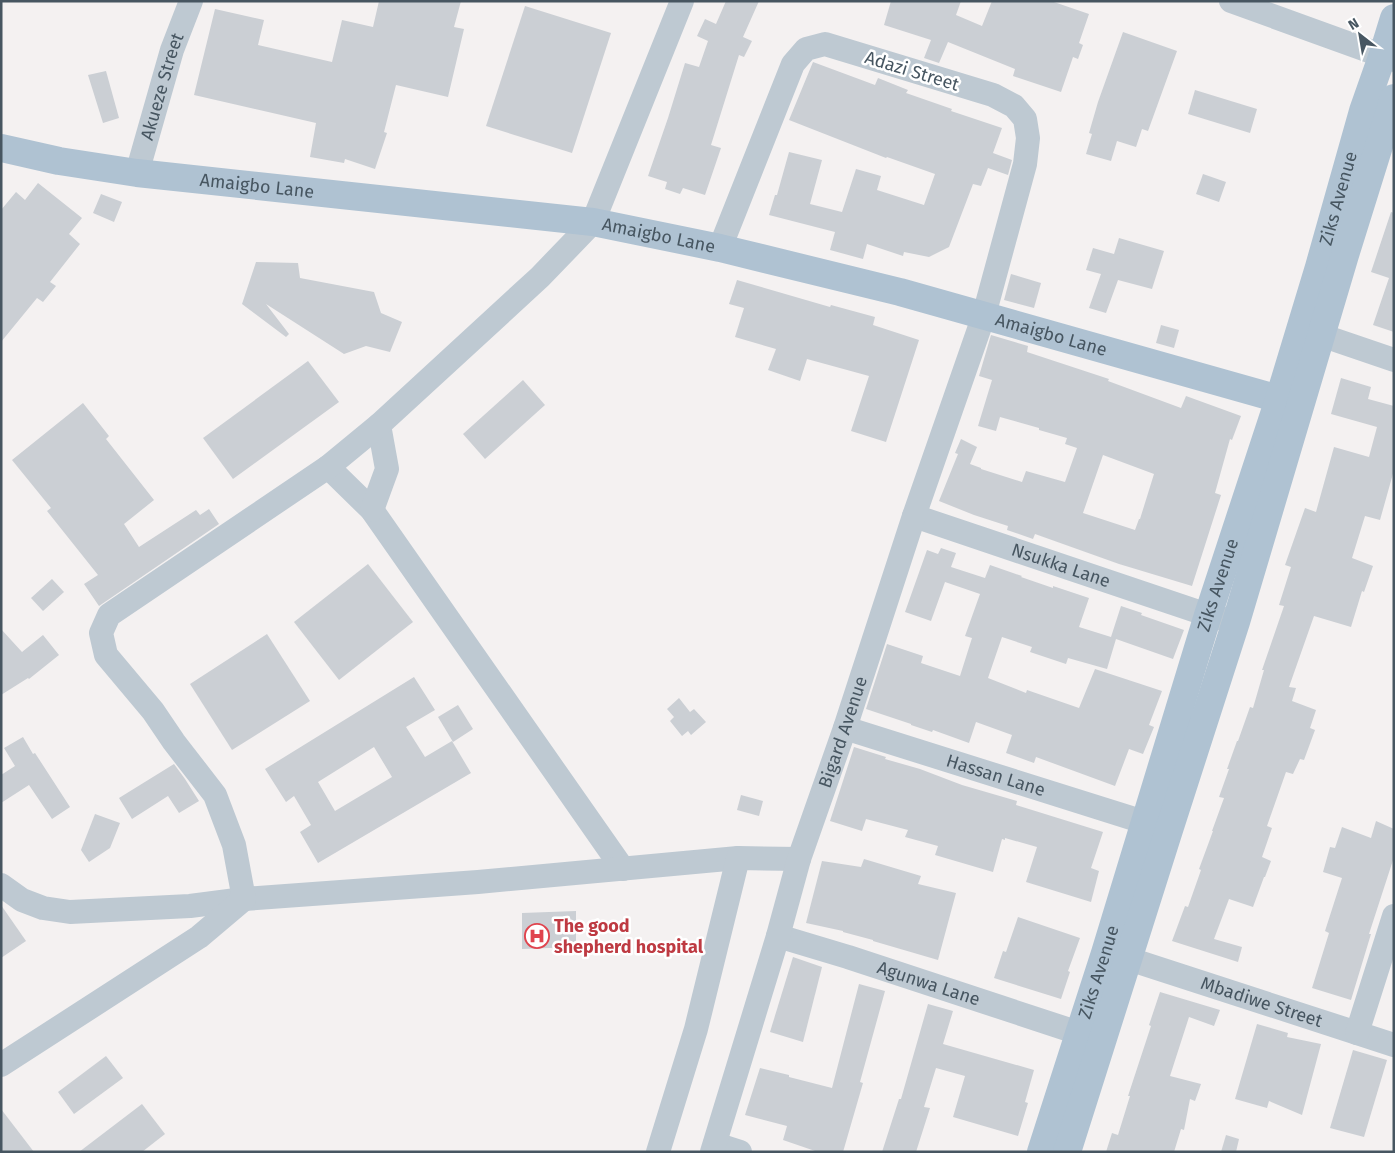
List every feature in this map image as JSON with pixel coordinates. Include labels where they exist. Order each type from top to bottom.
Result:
[{"type":"main road","name":"Ziks Avenue","points":[[1156,826],[1236,622],[1290,401],[1311,332],[1385,111],[1388,59],[1394,18]]},
{"type":"main road","name":"Amaigbo Lane","points":[[1,148],[59,161],[137,173],[593,222],[720,248],[900,292],[1290,401]]},
{"type":"main road","name":"Ziks Avenue","points":[[1041,1152],[1091,1036],[1156,826],[1208,615],[1290,401]]},
{"type":"main road","name":"Ziks Avenue","points":[[1067,1152],[1091,1036]]},
{"type":"street","name":"Akueze Street","points":[[137,173],[172,50],[191,1]]},
{"type":"street","points":[[244,899],[234,846],[215,795],[174,742],[153,711],[106,655],[101,633],[109,615],[328,466],[379,425],[540,277],[593,222],[682,1]]},
{"type":"street","points":[[1231,1],[1388,59]]},
{"type":"street","name":"Adazi Street","points":[[720,248],[793,64],[806,49],[825,44],[993,95],[1014,106],[1025,119],[1028,138],[1025,164],[984,315]]},
{"type":"street","name":"Bigard Avenue","points":[[714,1148],[778,936],[799,859],[845,728],[914,516],[984,315]]},
{"type":"street","points":[[1311,332],[1394,360]]},
{"type":"street","points":[[372,510],[387,469],[379,425]]},
{"type":"street","points":[[328,466],[372,510],[623,869]]},
{"type":"street","name":"Nsukka Lane","points":[[914,516],[1208,615],[1236,622]]},
{"type":"street","name":"Hassan Lane","points":[[845,728],[1156,826]]},
{"type":"street","points":[[1,885],[22,900],[43,908],[70,912],[190,906],[244,899],[478,882],[738,858],[799,859]]},
{"type":"street","points":[[658,1152],[696,1029],[738,858]]},
{"type":"street","points":[[1,1065],[199,936],[244,899]]},
{"type":"street","points":[[1357,1033],[1394,916]]},
{"type":"street","name":"Agunwa Lane","points":[[778,936],[1091,1036]]},
{"type":"street","name":"Mbadiwe Street","points":[[1117,956],[1394,1045]]},
{"type":"street","points":[[714,1148],[740,1152]]},
{"type":"building","points":[[379,1],[461,1],[454,27],[464,29],[448,97],[396,85],[384,132],[387,133],[375,169],[345,159],[344,163],[310,157],[316,123],[194,95],[215,9],[264,20],[258,45],[332,62],[342,20],[373,27]]},
{"type":"building","points":[[726,1],[759,1],[743,37],[752,41],[744,57],[739,55],[711,145],[721,148],[705,195],[683,188],[680,194],[665,189],[667,182],[648,176],[685,63],[699,67],[708,41],[697,36],[705,19],[716,24]]},
{"type":"building","points":[[891,1],[961,1],[956,15],[982,26],[992,1],[1051,1],[1089,14],[1079,43],[1083,45],[1078,59],[1073,57],[1061,92],[1013,76],[1015,69],[948,42],[939,63],[924,58],[931,40],[884,25]]},
{"type":"building","points":[[525,6],[611,33],[572,153],[486,126]]},
{"type":"building","points":[[1123,32],[1177,51],[1148,131],[1142,129],[1136,147],[1117,141],[1111,161],[1086,154],[1092,134],[1089,133],[1098,102]]},
{"type":"building","points":[[813,62],[875,85],[878,78],[908,90],[906,93],[1002,128],[993,153],[1012,160],[1008,175],[988,168],[981,186],[973,184],[949,247],[929,257],[904,252],[903,256],[867,244],[863,259],[830,250],[835,232],[769,215],[775,195],[777,195],[789,152],[822,160],[810,204],[842,212],[856,169],[881,176],[877,190],[924,205],[935,174],[886,158],[789,120]]},
{"type":"building","points":[[106,71],[119,118],[103,123],[88,75]]},
{"type":"building","points":[[1195,90],[1257,109],[1250,133],[1188,114]]},
{"type":"building","points":[[1203,174],[1226,182],[1219,202],[1196,194]]},
{"type":"building","points":[[38,183],[82,218],[69,234],[80,244],[50,282],[56,286],[43,302],[37,298],[1,342],[1,210],[16,192],[25,200]]},
{"type":"building","points":[[101,194],[122,202],[114,222],[93,213]]},
{"type":"building","points":[[1391,212],[1394,213],[1394,332],[1373,325],[1389,278],[1371,272]]},
{"type":"building","points":[[1119,238],[1164,251],[1152,289],[1118,280],[1106,313],[1089,308],[1101,274],[1086,270],[1093,248],[1114,254]]},
{"type":"building","points":[[256,262],[298,263],[300,278],[374,292],[381,313],[402,322],[390,352],[366,346],[344,354],[266,304],[289,334],[286,337],[242,304]]},
{"type":"building","points":[[1011,274],[1041,283],[1034,308],[1004,300]]},
{"type":"building","points":[[737,280],[830,307],[831,305],[875,317],[873,325],[919,340],[886,442],[851,431],[869,376],[807,359],[800,381],[768,370],[776,349],[735,337],[744,308],[729,304]]},
{"type":"building","points":[[1161,325],[1179,330],[1174,348],[1156,343]]},
{"type":"building","points":[[991,335],[1028,346],[1027,352],[1109,379],[1108,381],[1181,408],[1186,396],[1241,416],[1232,440],[1230,439],[1215,493],[1221,495],[1192,586],[1119,564],[1035,534],[1033,539],[1007,530],[1008,526],[939,501],[958,454],[955,453],[961,439],[977,447],[970,464],[1022,482],[1026,471],[1065,482],[1077,448],[1065,444],[1067,438],[1000,417],[996,431],[978,426],[992,380],[979,376]],"holes":[[[1103,455],[1154,474],[1135,530],[1083,513]]]},
{"type":"building","points":[[308,361],[339,402],[233,479],[203,438]]},
{"type":"building","points":[[1341,378],[1371,387],[1368,399],[1394,406],[1394,470],[1380,520],[1365,516],[1352,558],[1373,566],[1364,592],[1362,591],[1351,627],[1314,616],[1289,687],[1296,688],[1292,701],[1316,710],[1310,728],[1315,730],[1304,760],[1300,759],[1293,774],[1286,772],[1267,826],[1272,828],[1262,857],[1271,861],[1253,907],[1229,899],[1214,939],[1242,947],[1238,962],[1172,941],[1185,906],[1188,907],[1201,870],[1199,869],[1224,798],[1219,797],[1229,769],[1227,769],[1250,707],[1253,708],[1264,670],[1262,670],[1284,606],[1279,605],[1291,567],[1285,565],[1305,508],[1316,512],[1334,447],[1369,457],[1377,427],[1331,414]]},
{"type":"building","points":[[523,380],[545,405],[485,459],[463,434]]},
{"type":"building","points":[[83,403],[109,436],[106,439],[154,500],[124,524],[139,547],[196,510],[200,515],[209,509],[219,524],[99,606],[84,584],[98,575],[47,511],[51,508],[12,460]]},
{"type":"building","points":[[941,548],[956,553],[951,567],[985,578],[990,565],[1053,588],[1053,586],[1089,598],[1079,627],[1111,637],[1121,606],[1184,630],[1173,659],[1116,639],[1107,669],[1068,658],[1066,664],[1030,652],[1032,647],[1002,637],[988,678],[1026,693],[1027,690],[1079,708],[1095,669],[1162,691],[1149,725],[1154,727],[1143,754],[1129,749],[1115,786],[1036,757],[1034,763],[1006,753],[1012,735],[976,722],[969,743],[866,709],[887,644],[923,656],[921,663],[960,676],[972,638],[965,636],[980,594],[945,582],[931,621],[905,612],[927,550],[938,554]]},
{"type":"building","points":[[368,564],[413,622],[339,680],[294,622]]},
{"type":"building","points":[[52,579],[64,592],[43,611],[31,598]]},
{"type":"building","points":[[1,629],[22,652],[43,635],[59,655],[29,679],[1,695]]},
{"type":"building","points":[[267,634],[310,701],[232,750],[190,684]]},
{"type":"building","points":[[414,677],[435,710],[406,727],[425,757],[452,741],[471,773],[318,863],[300,832],[311,825],[294,796],[286,802],[265,769]],"holes":[[[374,747],[392,777],[335,811],[318,782]]]},
{"type":"building","points":[[679,698],[690,712],[694,709],[706,722],[691,735],[688,731],[682,736],[670,721],[674,717],[667,709]]},
{"type":"building","points":[[458,705],[473,729],[453,742],[438,717]]},
{"type":"building","points":[[23,737],[70,807],[52,819],[29,785],[1,803],[1,775],[15,766],[4,748]]},
{"type":"building","points":[[854,747],[962,785],[1017,801],[1016,805],[1103,832],[1091,868],[1099,871],[1091,902],[1026,882],[1037,847],[1005,838],[1005,840],[1002,839],[993,872],[935,855],[938,846],[905,837],[908,830],[866,819],[862,831],[830,821]]},
{"type":"building","points":[[174,764],[199,801],[179,813],[168,796],[132,819],[119,798]]},
{"type":"building","points":[[741,795],[763,801],[759,816],[737,810]]},
{"type":"building","points":[[95,814],[120,823],[110,848],[89,862],[81,850]]},
{"type":"building","points":[[1376,821],[1394,829],[1394,857],[1369,934],[1371,934],[1351,1000],[1312,988],[1329,933],[1325,931],[1342,878],[1323,872],[1330,847],[1335,848],[1342,827],[1371,838]]},
{"type":"building","points":[[864,859],[921,876],[918,884],[956,893],[938,960],[843,931],[806,923],[822,861],[861,867]]},
{"type":"building","points":[[1,905],[26,941],[1,958]]},
{"type":"building","points":[[576,911],[576,947],[522,949],[522,913]]},
{"type":"building","points":[[1018,917],[1080,938],[1068,971],[1070,972],[1061,999],[994,978],[1003,951],[1006,952]]},
{"type":"building","points":[[793,957],[822,967],[803,1042],[770,1032]]},
{"type":"building","points":[[859,984],[885,991],[860,1082],[863,1083],[843,1152],[818,1152],[783,1140],[787,1126],[745,1115],[760,1068],[832,1088]]},
{"type":"building","points":[[1160,992],[1220,1010],[1214,1026],[1189,1017],[1170,1076],[1201,1084],[1195,1101],[1190,1099],[1184,1130],[1181,1129],[1174,1152],[1106,1152],[1112,1133],[1118,1135]]},
{"type":"building","points":[[928,1004],[953,1011],[943,1044],[1034,1070],[1025,1102],[1028,1103],[1018,1136],[953,1117],[965,1076],[936,1068],[924,1107],[930,1108],[916,1152],[882,1152],[899,1099],[901,1099]]},
{"type":"building","points":[[1257,1024],[1288,1033],[1287,1037],[1321,1044],[1302,1115],[1269,1101],[1267,1108],[1235,1099]]},
{"type":"building","points":[[1353,1050],[1387,1060],[1364,1137],[1330,1128]]},
{"type":"building","points":[[106,1056],[123,1078],[74,1114],[58,1092]]},
{"type":"building","points":[[142,1104],[165,1134],[142,1152],[79,1152]]},
{"type":"building","points":[[1,1109],[34,1152],[1,1152]]},
{"type":"building","points":[[1226,1135],[1239,1139],[1236,1152],[1221,1152]]},
{"type":"place","name":"The good shepherd hospital","points":[[537,936]]}]
